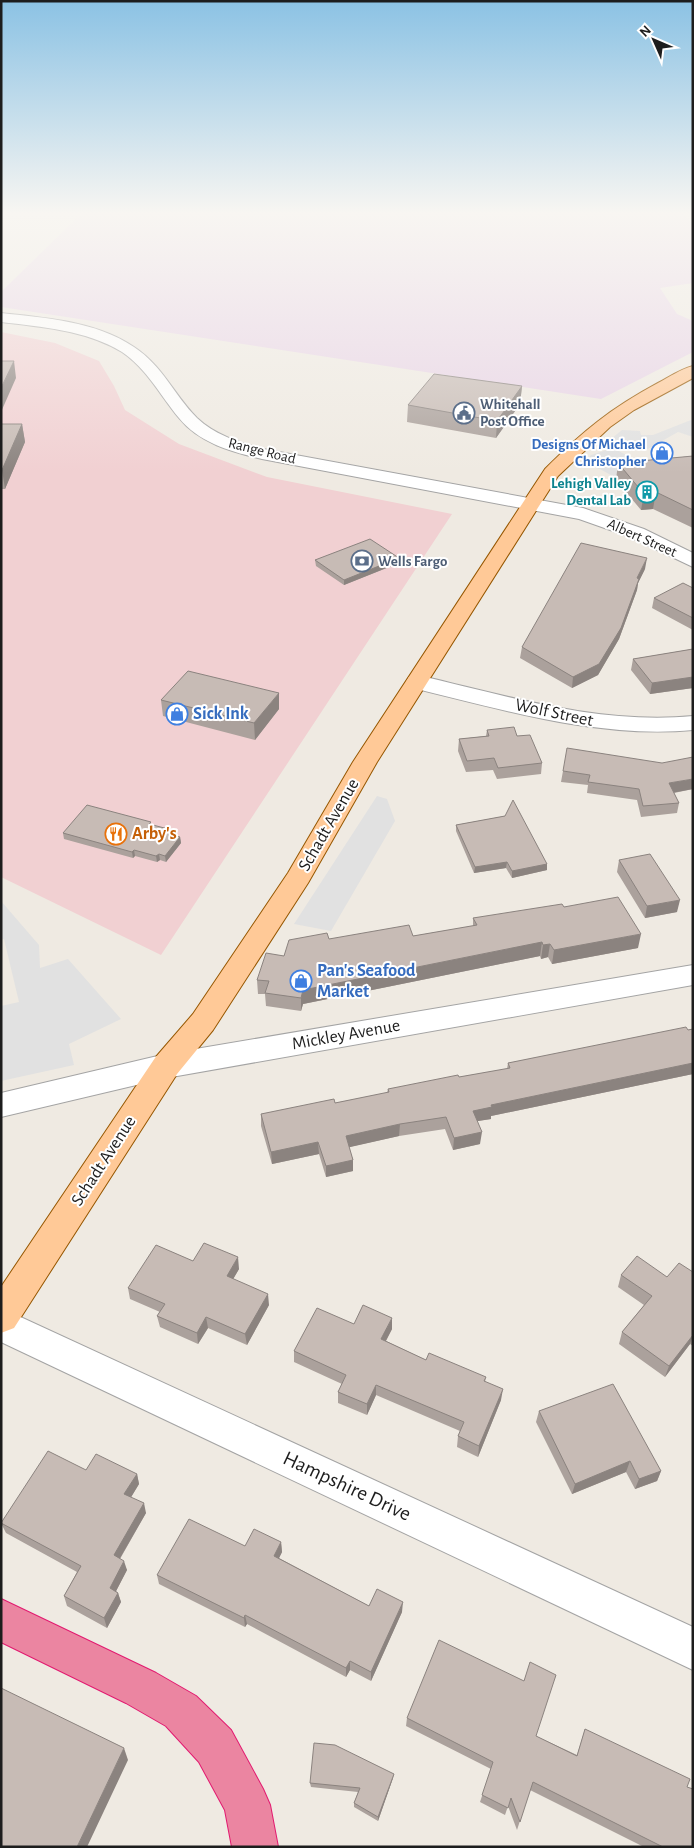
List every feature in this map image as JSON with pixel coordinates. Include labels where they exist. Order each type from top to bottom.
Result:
[{"type":"highway","points":[[1,1620],[141,1688],[181,1711],[215,1746],[247,1805],[255,1847]]},
{"type":"main road","name":"Schadt Avenue","points":[[1,1317],[166,1066],[203,1022],[300,876],[363,767],[552,474],[594,430],[627,408],[693,371]]},
{"type":"street","name":"Range Road","points":[[1,317],[77,330],[97,336],[126,349],[139,358],[161,382],[184,415],[206,433],[242,449],[532,503]]},
{"type":"street","name":"Albert Street","points":[[532,503],[611,522],[693,561]]},
{"type":"street","name":"Wolf Street","points":[[417,682],[599,723],[654,726],[693,723]]},
{"type":"street","name":"Mickley Avenue","points":[[1,1105],[166,1066],[693,975]]},
{"type":"street","name":"Hampshire Drive","points":[[1,1324],[693,1649]]},
{"type":"shaded area","points":[[1,300],[668,300],[677,314],[693,321],[693,352],[601,399],[1,307]]},
{"type":"shaded area","points":[[1,332],[55,343],[99,361],[114,386],[125,410],[179,444],[267,477],[452,514],[161,955],[1,877]]},
{"type":"shaded area","points":[[693,420],[693,437],[678,432],[646,450],[628,448],[611,439],[622,430],[640,431],[641,435],[653,435]]},
{"type":"shaded area","points":[[613,448],[649,467],[637,474],[616,478],[600,469],[583,465],[591,455]]},
{"type":"shaded area","points":[[377,796],[387,799],[395,821],[331,931],[294,924]]},
{"type":"shaded area","points":[[1,901],[39,945],[40,968],[68,959],[121,1019],[69,1044],[74,1065],[1,1081],[1,1006],[19,1002],[4,939],[1,940]]},
{"type":"building","points":[[1,361],[14,361],[1,388]]},
{"type":"building","points":[[434,374],[522,386],[497,421],[408,405]]},
{"type":"building","points":[[1,424],[22,424],[2,470],[1,470]]},
{"type":"building","points":[[693,456],[693,510],[656,492],[644,494],[618,463]]},
{"type":"building","name":"Wells Fargo","points":[[370,539],[399,558],[344,580],[315,560]]},
{"type":"building","points":[[581,543],[647,558],[637,578],[639,579],[621,628],[599,664],[573,677],[522,647]]},
{"type":"building","points":[[683,583],[693,588],[693,618],[654,598]]},
{"type":"building","points":[[693,649],[693,677],[652,683],[633,659]]},
{"type":"building","points":[[188,671],[279,693],[254,723],[161,700]]},
{"type":"building","points":[[514,727],[517,736],[530,735],[542,763],[498,768],[494,758],[467,761],[459,739],[489,736],[487,730]]},
{"type":"building","points":[[567,748],[662,763],[693,757],[693,779],[669,783],[679,803],[643,806],[639,789],[588,782],[590,775],[563,771]]},
{"type":"building","points":[[513,800],[547,864],[512,871],[507,862],[475,867],[456,825],[505,816]]},
{"type":"building","name":"Arby's","points":[[87,805],[151,822],[149,824],[176,831],[173,835],[180,837],[165,856],[159,854],[156,856],[134,850],[132,852],[63,833]]},
{"type":"building","points":[[650,854],[680,900],[647,906],[619,860]]},
{"type":"building","points":[[618,897],[641,934],[554,950],[550,944],[543,945],[542,942],[303,990],[301,998],[265,993],[269,981],[257,980],[266,953],[284,956],[289,940],[327,933],[329,939],[409,925],[413,936],[477,925],[473,918],[562,904],[564,907]]},
{"type":"building","points":[[686,1027],[688,1030],[693,1029],[693,1063],[491,1105],[492,1107],[473,1111],[482,1132],[454,1138],[446,1117],[400,1124],[346,1136],[353,1160],[326,1166],[318,1142],[271,1152],[261,1114],[334,1099],[335,1103],[389,1092],[388,1089],[458,1075],[459,1077],[510,1068],[508,1063]]},
{"type":"building","points":[[204,1243],[238,1257],[227,1276],[268,1294],[245,1334],[206,1317],[197,1333],[157,1316],[165,1304],[128,1288],[156,1245],[193,1261]]},
{"type":"building","points":[[637,1256],[667,1277],[679,1263],[693,1272],[693,1335],[669,1366],[622,1332],[652,1296],[621,1275]]},
{"type":"building","points":[[363,1305],[392,1318],[381,1339],[426,1360],[429,1353],[486,1377],[484,1381],[503,1389],[479,1446],[458,1436],[464,1422],[376,1385],[367,1404],[338,1392],[346,1375],[294,1351],[317,1308],[354,1324]]},
{"type":"building","points":[[613,1384],[661,1471],[639,1479],[630,1461],[575,1484],[539,1411]]},
{"type":"building","points":[[48,1451],[86,1470],[96,1454],[137,1474],[124,1494],[144,1503],[114,1555],[124,1561],[110,1588],[118,1593],[104,1618],[64,1596],[81,1566],[1,1523]]},
{"type":"building","points":[[189,1519],[245,1546],[254,1529],[281,1542],[274,1556],[369,1606],[377,1589],[403,1602],[371,1672],[350,1661],[346,1668],[245,1615],[244,1618],[157,1575]]},
{"type":"building","points":[[439,1640],[524,1681],[530,1662],[556,1675],[536,1736],[577,1756],[585,1729],[690,1779],[687,1787],[693,1789],[693,1847],[663,1847],[533,1782],[520,1822],[511,1798],[508,1808],[482,1795],[493,1762],[407,1718]]},
{"type":"building","points":[[1,1688],[124,1748],[77,1847],[1,1847]]},
{"type":"building","points":[[314,1743],[335,1745],[394,1774],[378,1817],[354,1803],[360,1788],[310,1783]]},
{"type":"place","name":"Whitehall Post Office","points":[[464,413]]},
{"type":"place","name":"Designs Of Michael Christopher","points":[[662,453]]},
{"type":"place","name":"Lehigh Valley Dental Lab","points":[[647,492]]},
{"type":"place","name":"Wells Fargo","points":[[362,561]]},
{"type":"place","name":"Sick Ink","points":[[177,714]]},
{"type":"place","name":"Arby's","points":[[116,834]]},
{"type":"place","name":"Pan's Seafood Market","points":[[301,981]]}]
